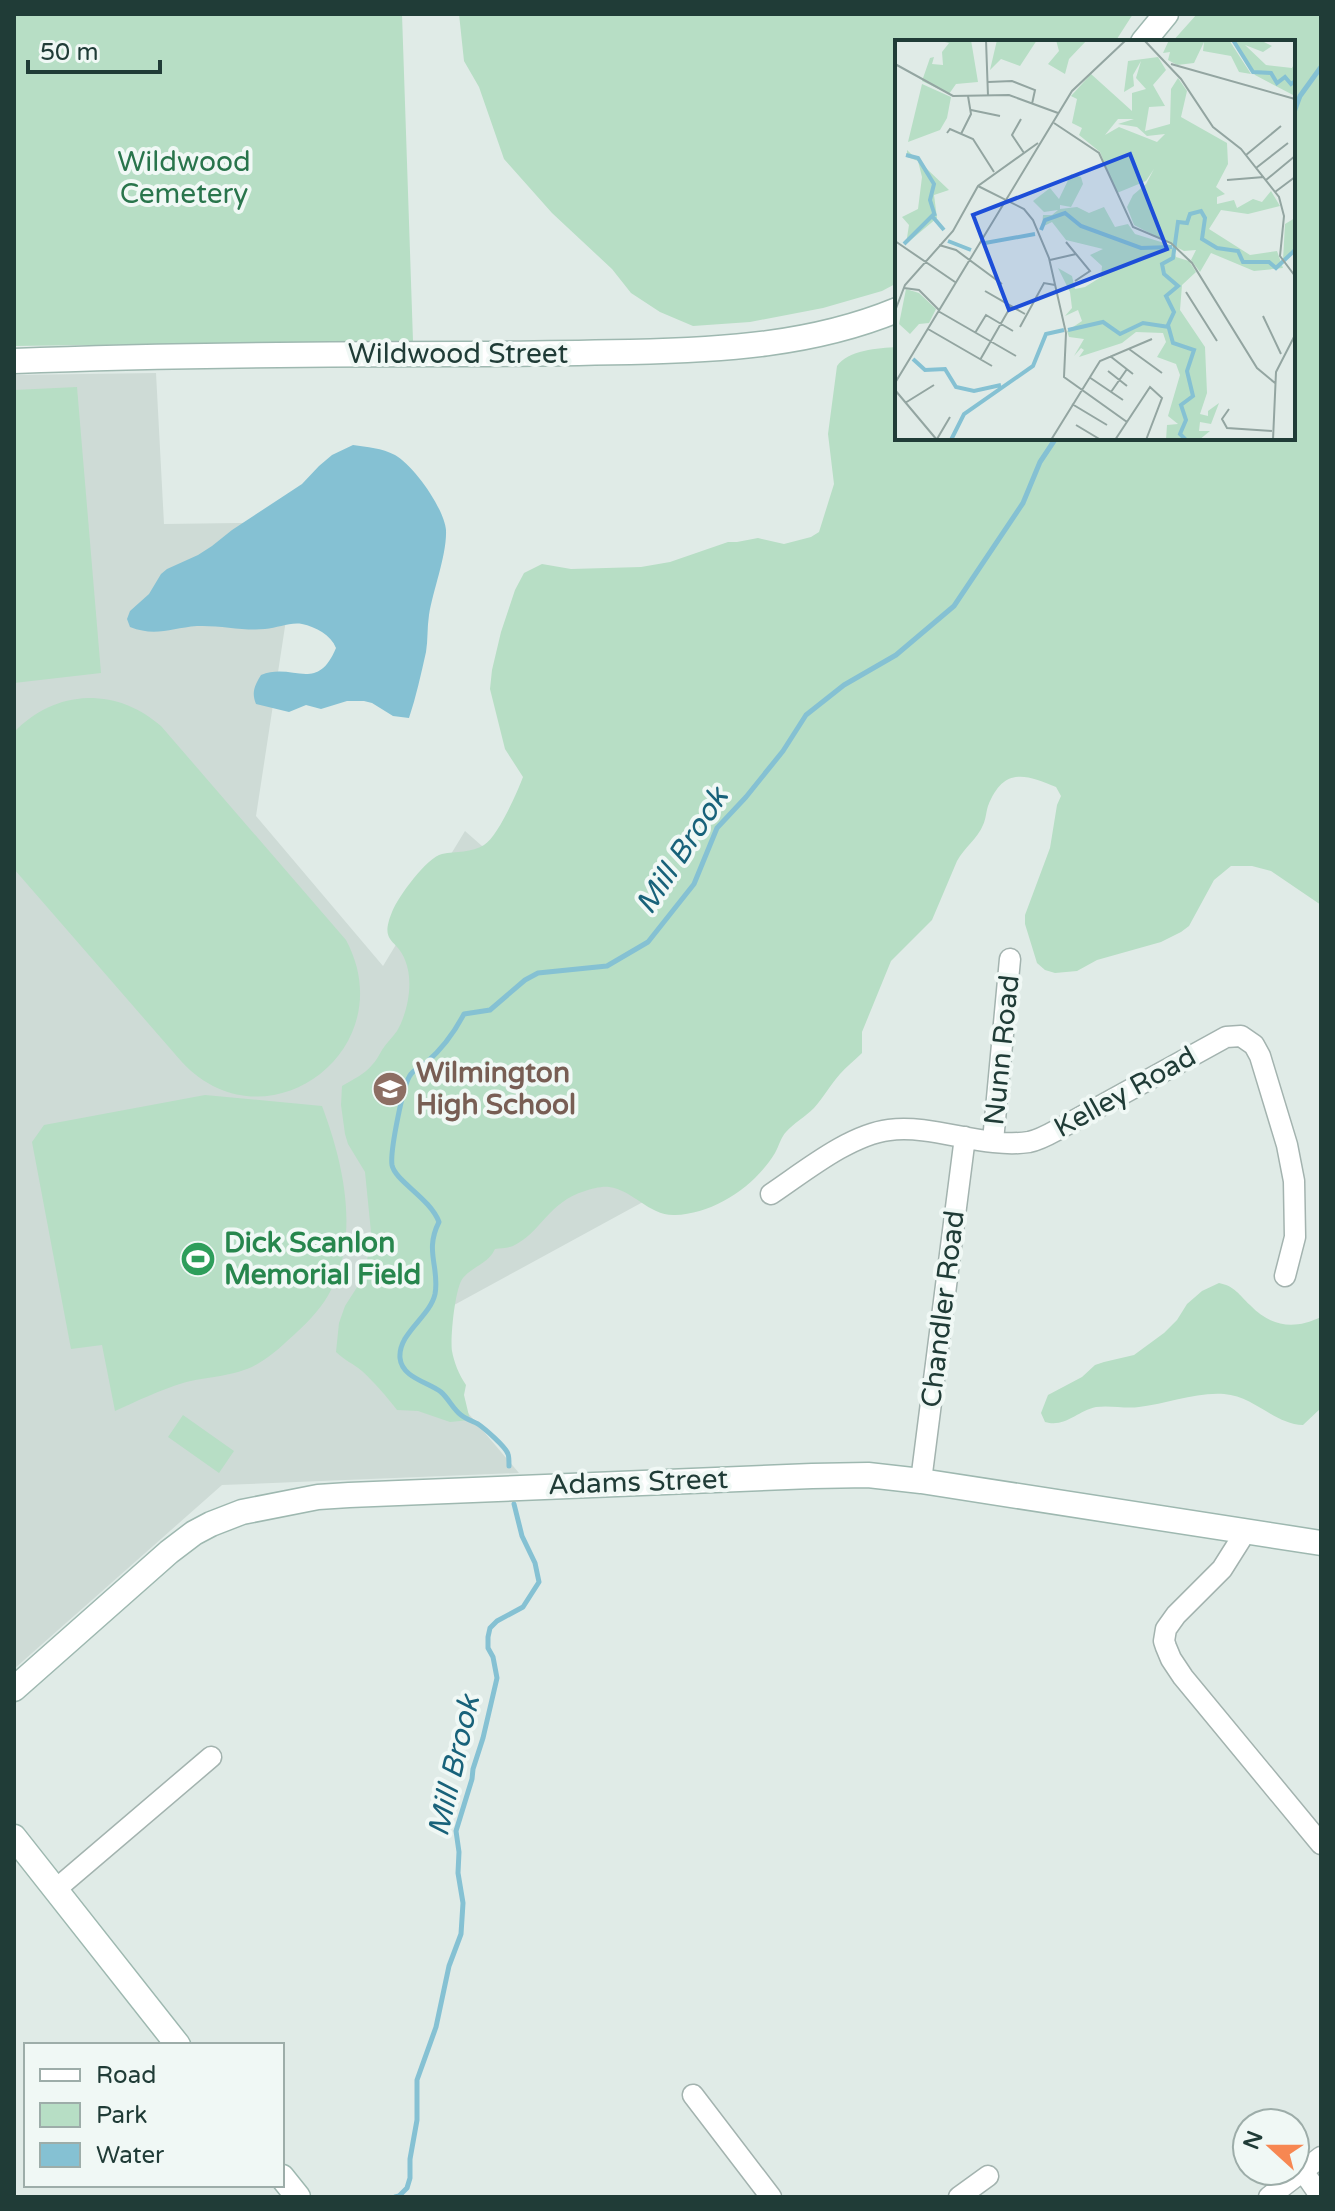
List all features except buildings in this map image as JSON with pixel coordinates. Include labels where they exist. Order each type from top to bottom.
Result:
[{"type":"street","points":[[1145,40],[1166,14]]},
{"type":"street","name":"Wildwood Street","points":[[14,361],[691,350],[806,338],[856,326],[895,311]]},
{"type":"street","name":"Nunn Road","points":[[993,1141],[1010,959]]},
{"type":"street","name":"Kelley Road","points":[[771,1194],[836,1151],[882,1131],[916,1130],[1021,1143],[1040,1138],[1226,1037],[1237,1035],[1254,1045],[1260,1056],[1291,1164],[1295,1237],[1285,1276]]},
{"type":"street","name":"Chandler Road","points":[[921,1481],[965,1137]]},
{"type":"street","name":"Adams Street","points":[[14,1689],[169,1552],[203,1528],[242,1512],[318,1497],[850,1475],[921,1481],[1321,1543]]},
{"type":"street","points":[[1246,1531],[1222,1569],[1170,1623],[1164,1641],[1183,1677],[1321,1844]]},
{"type":"street","points":[[55,1890],[211,1757]]},
{"type":"street","points":[[14,1837],[176,2043]]},
{"type":"street","points":[[693,2095],[771,2197]]},
{"type":"street","points":[[959,2197],[988,2176]]},
{"type":"street","points":[[284,2180],[298,2197]]},
{"type":"shaded area","name":"Wilmington High School","points":[[156,373],[164,524],[301,522],[256,816],[383,966],[465,831],[507,868],[707,1167],[401,1334],[519,1473],[222,1485],[14,1669],[14,375]]},
{"type":"green space","name":"Wildwood Cemetery","points":[[14,14],[402,14],[413,341],[14,346]]},
{"type":"green space","points":[[459,14],[1133,14],[1116,40],[895,40],[895,284],[882,291],[823,308],[750,322],[693,326],[660,312],[631,293],[612,269],[552,213],[504,159],[479,87],[464,61]]},
{"type":"green space","points":[[1197,14],[1321,14],[1321,905],[1271,871],[1252,866],[1231,866],[1214,880],[1189,926],[1181,932],[1161,942],[1097,960],[1077,971],[1055,973],[1045,970],[1037,963],[1025,915],[1050,848],[1061,796],[1056,787],[1034,779],[1016,777],[1008,780],[994,794],[981,830],[957,861],[932,920],[891,961],[862,1032],[862,1053],[840,1074],[814,1108],[786,1132],[767,1165],[732,1196],[719,1204],[690,1213],[666,1214],[609,1187],[585,1191],[562,1202],[523,1240],[511,1247],[495,1249],[460,1283],[454,1313],[452,1351],[466,1385],[464,1395],[470,1420],[450,1422],[418,1411],[397,1410],[367,1375],[336,1352],[339,1323],[345,1306],[361,1281],[372,1242],[365,1172],[345,1134],[342,1086],[373,1063],[397,1031],[404,1015],[409,987],[408,968],[387,930],[395,905],[414,878],[436,857],[474,849],[489,840],[506,814],[523,777],[505,749],[490,689],[501,632],[524,573],[542,564],[571,569],[641,567],[670,562],[728,542],[758,538],[784,544],[819,532],[834,484],[828,434],[837,366],[848,356],[873,349],[895,347],[895,440],[1295,440],[1295,40],[1174,40]]},
{"type":"green space","points":[[77,387],[101,673],[14,683],[14,390]]},
{"type":"green space","points":[[88,698],[128,705],[161,726],[346,940],[359,981],[357,1018],[342,1051],[317,1076],[286,1092],[251,1096],[215,1087],[181,1061],[14,869],[14,732],[48,708]]},
{"type":"green space","name":"Dick Scanlon Memorial Field","points":[[205,1095],[322,1106],[342,1174],[345,1198],[345,1246],[340,1268],[324,1302],[307,1323],[264,1360],[241,1371],[174,1386],[115,1411],[102,1345],[71,1349],[32,1142],[44,1125]]},
{"type":"green space","points":[[1219,1283],[1233,1289],[1258,1312],[1275,1322],[1292,1325],[1321,1317],[1321,1408],[1303,1425],[1283,1420],[1245,1400],[1224,1394],[1192,1396],[1139,1407],[1096,1407],[1059,1423],[1045,1422],[1041,1413],[1048,1395],[1082,1377],[1095,1365],[1134,1355],[1164,1333],[1187,1304],[1202,1291]]},
{"type":"green space","points":[[183,1415],[234,1451],[219,1473],[168,1437]]},
{"type":"water","points":[[353,445],[385,451],[403,460],[434,500],[446,530],[429,615],[426,652],[409,718],[393,716],[364,701],[347,701],[321,709],[306,705],[289,712],[256,704],[254,689],[261,675],[273,672],[312,673],[329,662],[336,648],[334,643],[322,632],[307,625],[256,629],[197,626],[156,632],[130,627],[127,619],[130,611],[149,594],[167,569],[212,546],[302,484],[332,455]]},
{"type":"waterway","name":"Mill Brook","points":[[1295,110],[1300,96],[1321,67]]},
{"type":"waterway","name":"Mill Brook","points":[[509,1466],[508,1454],[499,1442],[478,1424],[458,1413],[441,1392],[410,1375],[400,1358],[404,1341],[435,1294],[432,1251],[439,1222],[435,1213],[399,1177],[392,1165],[398,1118],[408,1080],[442,1046],[464,1014],[490,1010],[538,973],[607,966],[648,942],[694,884],[717,828],[783,751],[806,715],[844,685],[896,655],[954,606],[1023,503],[1040,462],[1055,440]]},
{"type":"waterway","name":"Mill Brook","points":[[395,2197],[407,2188],[410,2178],[417,2120],[417,2080],[436,2027],[449,1966],[461,1934],[463,1903],[456,1831],[497,1678],[488,1648],[490,1628],[523,1607],[539,1582],[514,1504]]},
{"type":"place","name":"Wilmington High School","points":[[390,1089]]},
{"type":"place","name":"Dick Scanlon Memorial Field","points":[[198,1259]]}]
